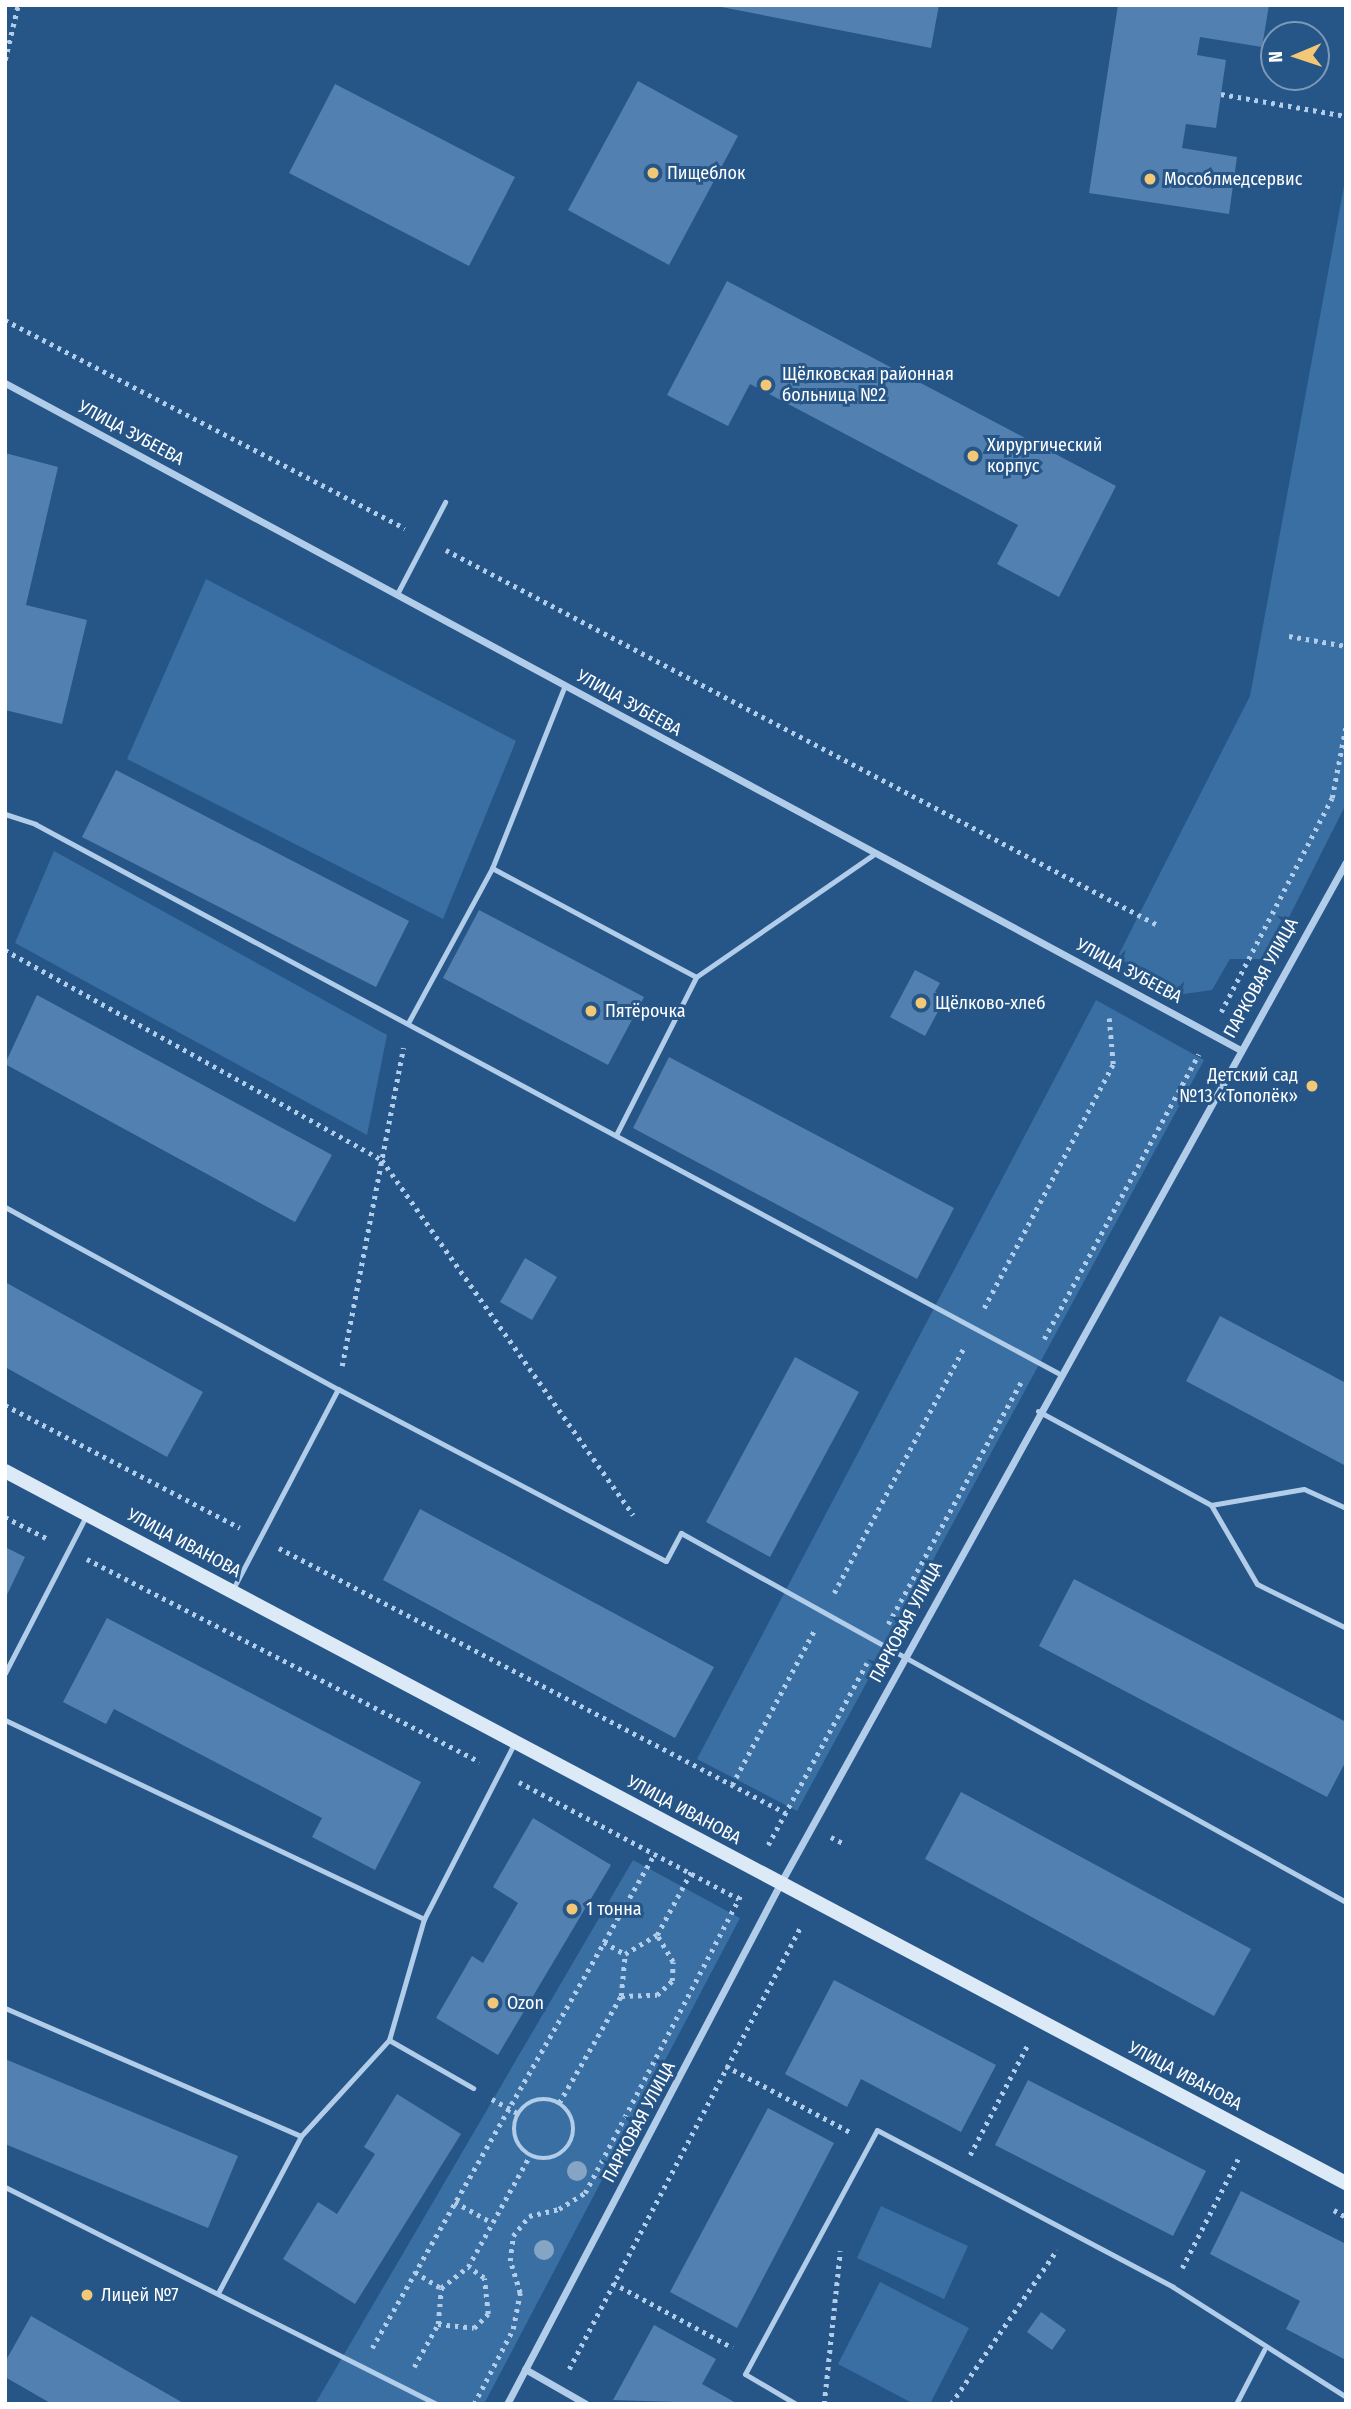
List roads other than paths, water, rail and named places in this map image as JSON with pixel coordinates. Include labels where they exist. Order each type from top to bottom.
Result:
[{"type":"street","name":"УЛИЦА ЗУБЕЕВА","points":[[5,383],[565,685],[873,855],[1239,1049]]},
{"type":"street","name":"ПАРКОВАЯ УЛИЦА","points":[[507,2404],[780,1884],[1058,1373],[1346,862]]},
{"type":"street","name":"УЛИЦА ИВАНОВА","points":[[5,1471],[1346,2183]]},
{"type":"street","points":[[525,2370],[586,2404]]},
{"type":"lane","points":[[397,594],[446,502]]},
{"type":"lane","points":[[408,1023],[492,868],[565,685]]},
{"type":"lane","points":[[5,814],[35,824],[1058,1373]]},
{"type":"lane","points":[[616,1135],[696,977],[873,855]]},
{"type":"lane","points":[[492,868],[696,977]]},
{"type":"lane","points":[[5,1207],[338,1389],[666,1561],[681,1533],[1346,1902]]},
{"type":"lane","points":[[232,1591],[338,1389]]},
{"type":"lane","points":[[1038,1411],[1211,1505],[1257,1584],[1346,1628]]},
{"type":"lane","points":[[1211,1505],[1304,1489],[1346,1508]]},
{"type":"lane","points":[[5,1673],[87,1513]]},
{"type":"lane","points":[[5,1720],[424,1919]]},
{"type":"lane","points":[[219,2291],[301,2136],[389,2040],[424,1919],[516,1742]]},
{"type":"lane","points":[[5,2008],[301,2136]]},
{"type":"lane","points":[[389,2040],[474,2088]]},
{"type":"lane","points":[[796,2404],[745,2374],[877,2130],[1172,2287],[1264,2350],[1346,2397]]},
{"type":"lane","points":[[5,2187],[219,2291],[438,2404]]},
{"type":"lane","points":[[1236,2404],[1264,2350]]},
{"type":"place","name":"Пищеблок","points":[[653,173]]},
{"type":"place","name":"Мособлмедсервис","points":[[1150,179]]},
{"type":"place","name":"Щёлковская районная больница №2","points":[[766,385]]},
{"type":"place","name":"Хирургический корпус","points":[[973,456]]},
{"type":"place","name":"Щёлково-хлеб","points":[[921,1003]]},
{"type":"place","name":"Пятёрочка","points":[[591,1011]]},
{"type":"place","name":"Детский сад №13 «Тополёк»","points":[[1312,1086]]},
{"type":"place","name":"1 тонна","points":[[572,1909]]},
{"type":"place","name":"Ozon","points":[[493,2003]]},
{"type":"place","name":"Лицей №7","points":[[87,2295]]}]
